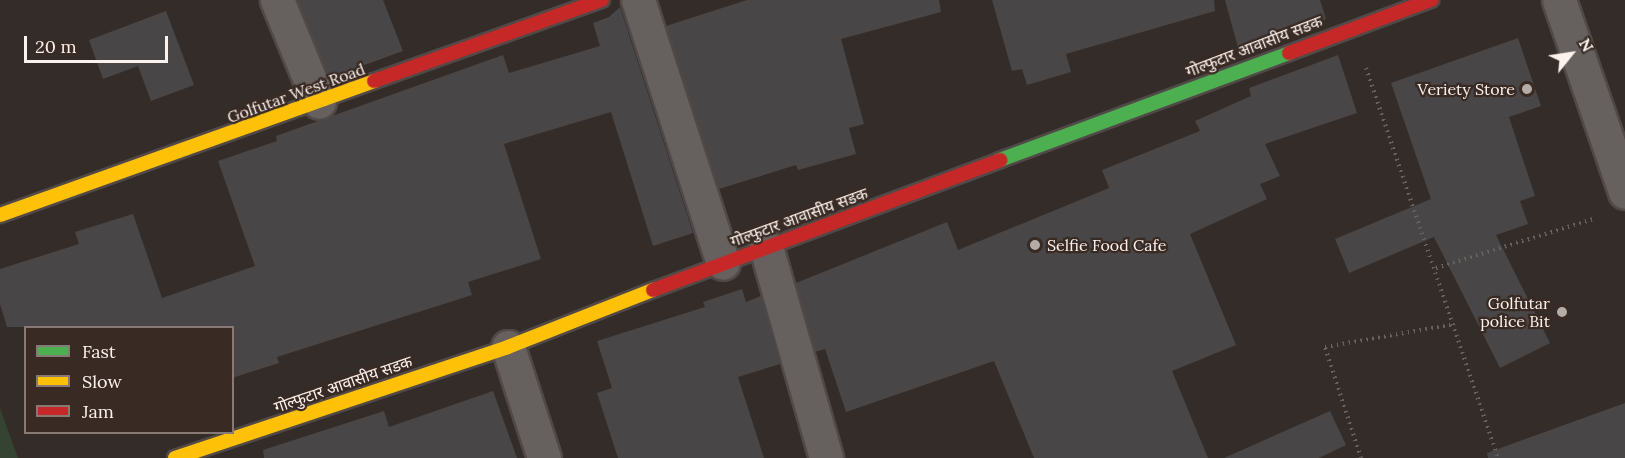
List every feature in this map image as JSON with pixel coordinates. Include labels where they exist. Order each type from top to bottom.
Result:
[{"type":"main road","name":"Golfutar West Road","points":[[0,215],[602,0]]},
{"type":"main road","name":"गोल्फुटार आवासीय सडक","points":[[176,458],[508,347],[723,263],[1352,27],[1431,0]]},
{"type":"street","points":[[277,0],[319,102]]},
{"type":"street","points":[[638,0],[723,263]]},
{"type":"street","points":[[1559,0],[1625,192]]},
{"type":"street","points":[[766,247],[826,458]]},
{"type":"street","points":[[508,347],[543,458]]},
{"type":"path","points":[[1352,27],[1455,324],[1498,458]]},
{"type":"path","points":[[1436,268],[1603,216]]},
{"type":"path","points":[[1361,458],[1325,347],[1455,324]]},
{"type":"green space","points":[[0,408],[18,458],[0,458]]},
{"type":"building","points":[[297,0],[383,0],[403,51],[329,78]]},
{"type":"building","points":[[747,0],[939,0],[941,12],[841,39],[864,124],[849,128],[856,154],[798,170],[796,165],[719,189],[666,26]]},
{"type":"building","points":[[992,0],[1214,0],[1215,11],[1066,54],[1071,72],[1027,85],[1022,69],[1012,71]]},
{"type":"building","points":[[1225,0],[1320,0],[1326,19],[1239,51]]},
{"type":"building","points":[[620,7],[693,233],[653,246],[611,112],[504,144],[541,259],[468,282],[472,295],[277,357],[279,363],[234,377],[234,326],[7,327],[0,304],[0,269],[79,244],[75,232],[133,214],[162,298],[255,266],[218,161],[277,141],[276,136],[503,55],[509,73],[600,46],[593,23],[609,17]]},
{"type":"building","points":[[166,11],[194,85],[151,101],[138,66],[103,79],[89,40]]},
{"type":"building","points":[[1518,38],[1541,106],[1509,117],[1535,196],[1520,201],[1528,224],[1496,235],[1550,343],[1500,368],[1434,237],[1349,273],[1335,239],[1431,199],[1391,83]]},
{"type":"building","points":[[1338,55],[1357,113],[1265,144],[1280,176],[1260,184],[1267,199],[1190,234],[1236,345],[1172,371],[1208,458],[1034,458],[994,361],[846,412],[825,349],[815,352],[796,283],[947,222],[958,250],[1109,188],[1102,170],[1200,131],[1195,121],[1251,96],[1249,88]]},
{"type":"building","points":[[742,289],[746,302],[761,296],[780,364],[738,377],[764,458],[618,458],[597,393],[612,388],[597,341],[705,307],[703,302]]},
{"type":"building","points":[[493,391],[517,458],[264,458],[263,450],[384,411],[389,427]]},
{"type":"building","points":[[1625,403],[1625,458],[1488,458],[1487,453]]},
{"type":"building","points":[[1330,411],[1346,445],[1319,458],[1224,458]]},
{"type":"traffic: fast","points":[[1000,160],[1289,53]]},
{"type":"traffic: slow","points":[[0,215],[374,81]]},
{"type":"traffic: slow","points":[[175,458],[508,347],[653,290]]},
{"type":"traffic: jam","points":[[374,81],[602,0]]},
{"type":"traffic: jam","points":[[1289,53],[1431,0]]},
{"type":"traffic: jam","points":[[653,290],[1000,160]]},
{"type":"place","name":"Veriety Store","points":[[1527,89]]},
{"type":"place","name":"Selfie Food Cafe","points":[[1035,245]]},
{"type":"place","name":"Golfutar police Bit","points":[[1562,312]]}]
